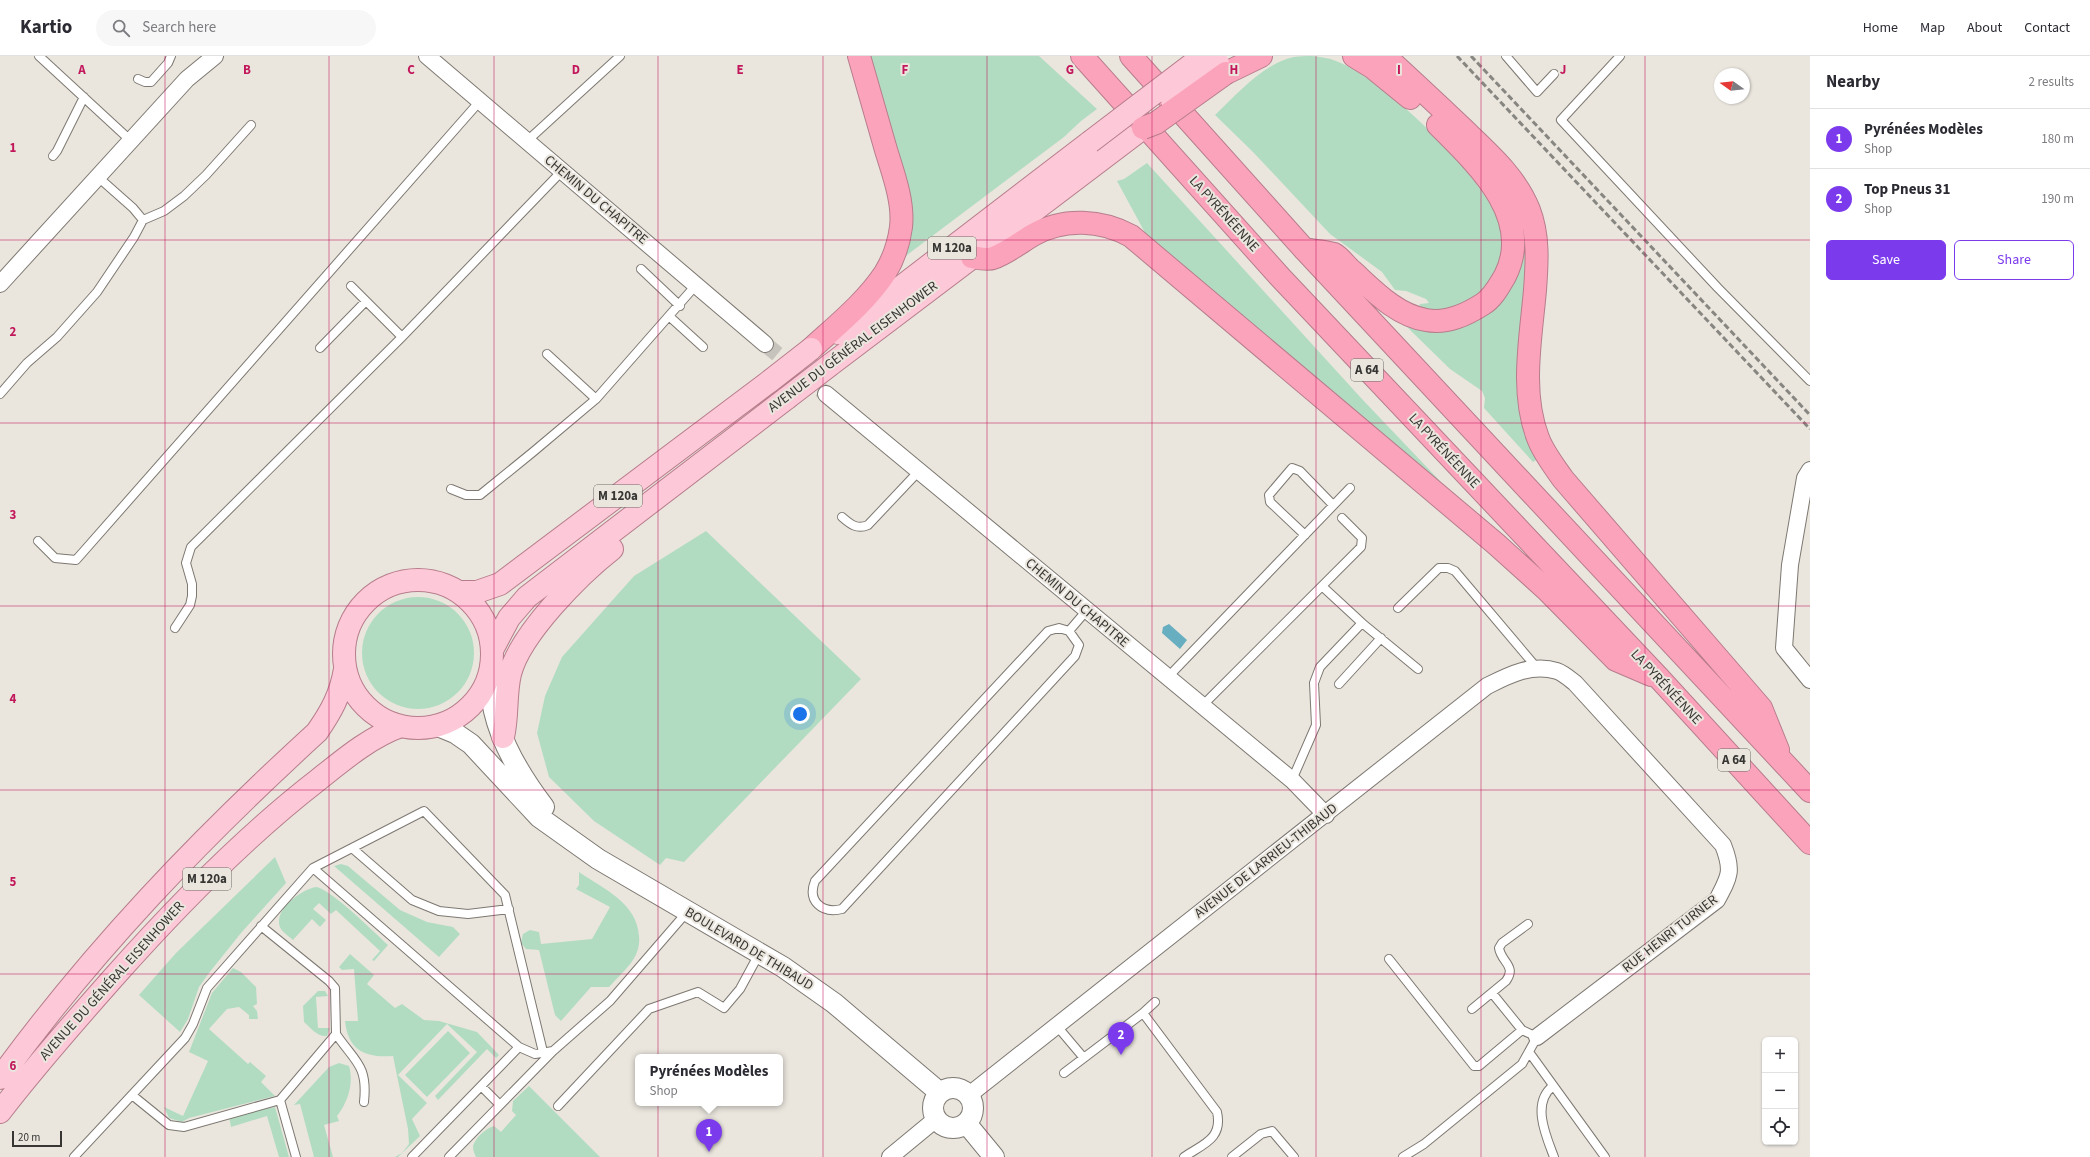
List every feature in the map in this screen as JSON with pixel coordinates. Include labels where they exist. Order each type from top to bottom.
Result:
[{"type":"highway","points":[[811,349],[847,316],[870,292],[885,272],[896,249],[902,226],[899,201],[893,173],[859,56]]},
{"type":"highway","name":"LA PYRÉNÉENNE","points":[[1082,56],[1281,278],[1658,678],[1810,843]]},
{"type":"highway","name":"A 64","points":[[1131,56],[1304,249],[1783,761],[1810,792]]},
{"type":"highway","points":[[1142,128],[1156,123],[1219,62],[1261,56]]},
{"type":"highway","points":[[1304,249],[1334,254],[1382,298],[1406,314],[1426,320],[1446,321],[1473,310],[1488,301],[1499,287],[1509,268],[1514,249],[1512,229],[1496,189],[1457,144],[1406,94],[1372,67],[1354,56]]},
{"type":"highway","points":[[1385,56],[1488,153],[1510,177],[1521,193],[1529,211],[1535,230],[1537,250],[1528,367],[1529,393],[1532,417],[1538,438],[1547,455],[1563,479],[1761,708],[1783,761]]},
{"type":"highway","points":[[972,257],[992,259],[1036,234],[1057,226],[1078,223],[1098,224],[1118,229],[1131,236],[1496,544],[1547,590],[1616,660],[1658,678]]},
{"type":"main road","name":"AVENUE DU GÉNÉRAL EISENHOWER","points":[[459,592],[477,592],[500,584],[811,349],[850,326],[1090,142],[1219,62]]},
{"type":"main road","name":"AVENUE DU GÉNÉRAL EISENHOWER","points":[[438,726],[453,720],[466,711],[477,699],[485,686],[491,660],[509,618],[527,597],[1142,128]]},
{"type":"main road","points":[[503,737],[507,720],[507,698],[510,673],[520,648],[533,630],[594,563],[631,534],[648,504]]},
{"type":"main road","points":[[438,726],[426,728],[401,726],[375,715],[365,706],[353,688],[346,669],[345,645],[351,622],[360,608],[371,597],[384,588],[398,582],[414,580],[430,581],[445,585],[459,592],[472,603],[482,617],[489,633],[491,660]]},
{"type":"main road","name":"AVENUE DU GÉNÉRAL EISENHOWER","points":[[0,1078],[91,960],[157,887],[205,838],[316,732],[331,712],[342,688],[346,669]]},
{"type":"main road","name":"AVENUE DU GÉNÉRAL EISENHOWER","points":[[0,1112],[39,1061],[160,926],[244,843],[296,797],[345,759],[386,732],[401,726]]},
{"type":"street","points":[[0,284],[187,79],[215,56]]},
{"type":"street","name":"CHEMIN DU CHAPITRE","points":[[427,56],[765,344]]},
{"type":"street","name":"CHEMIN DU CHAPITRE","points":[[826,394],[1292,780],[1326,815]]},
{"type":"street","points":[[1810,470],[1805,478],[1790,565],[1784,648],[1810,680]]},
{"type":"street","name":"BOULEVARD DE THIBAUD","points":[[491,660],[494,711],[503,737],[515,765],[532,791],[566,835]]},
{"type":"street","name":"AVENUE DE LARRIEU-THIBAUD","points":[[968,1095],[1326,815],[1487,686],[1516,672],[1537,668],[1557,671],[1575,683]]},
{"type":"street","name":"RUE HENRI TURNER","points":[[1537,1037],[1718,900],[1728,881],[1730,862],[1723,844],[1575,683]]},
{"type":"street","name":"BOULEVARD DE THIBAUD","points":[[438,726],[455,733],[471,744],[539,816],[598,859],[783,967],[834,1002],[939,1092]]},
{"type":"street","points":[[951,1087],[964,1090],[968,1095],[972,1100],[972,1113],[966,1123],[953,1128],[947,1127],[936,1119],[932,1108],[933,1102],[939,1092],[951,1087]]},
{"type":"street","points":[[890,1157],[936,1119]]},
{"type":"street","points":[[966,1123],[994,1157]]},
{"type":"lane","points":[[39,56],[130,140]]},
{"type":"lane","points":[[138,79],[145,82],[151,82],[168,63],[171,56]]},
{"type":"lane","points":[[527,141],[620,56]]},
{"type":"lane","points":[[1506,56],[1537,92],[1554,74]]},
{"type":"lane","points":[[1620,56],[1561,120],[1718,288],[1810,381]]},
{"type":"lane","points":[[53,156],[57,151],[84,97]]},
{"type":"lane","points":[[38,541],[55,558],[76,560],[480,101]]},
{"type":"lane","points":[[0,394],[27,363],[57,336],[97,292],[134,237],[143,220],[164,211],[184,196],[206,175],[251,125]]},
{"type":"lane","points":[[175,628],[190,606],[192,596],[192,584],[186,563],[191,547],[402,337],[562,171]]},
{"type":"lane","points":[[98,177],[133,208],[143,220]]},
{"type":"lane","points":[[641,269],[680,306]]},
{"type":"lane","points":[[451,489],[466,495],[480,495],[596,399],[680,306],[696,285]]},
{"type":"lane","points":[[351,286],[402,337]]},
{"type":"lane","points":[[320,348],[366,301]]},
{"type":"lane","points":[[670,317],[704,346]]},
{"type":"lane","points":[[547,354],[596,399]]},
{"type":"lane","points":[[1305,535],[1270,502],[1269,496],[1292,468],[1300,470],[1333,505]]},
{"type":"lane","points":[[842,517],[852,526],[858,527],[868,525],[919,471]]},
{"type":"lane","points":[[1168,677],[1350,488]]},
{"type":"lane","points":[[1202,706],[1361,547],[1362,538],[1342,518]]},
{"type":"lane","points":[[1398,608],[1439,568],[1448,568],[1454,571],[1471,589],[1537,668]]},
{"type":"lane","points":[[1323,586],[1362,623],[1418,669]]},
{"type":"lane","points":[[1069,631],[1087,610]]},
{"type":"lane","points":[[1292,780],[1316,726],[1314,683],[1320,667],[1362,623]]},
{"type":"lane","points":[[1059,628],[1069,631],[1078,645],[1075,656],[842,909],[833,911],[826,910],[816,903],[812,896],[812,889],[815,881],[1048,631],[1059,628]]},
{"type":"lane","points":[[1340,684],[1381,638]]},
{"type":"lane","points":[[74,1157],[184,1038],[193,1024],[207,988],[312,868],[424,811],[505,895],[543,1052]]},
{"type":"lane","points":[[352,848],[412,900],[439,911],[468,914],[509,909]]},
{"type":"lane","points":[[312,868],[519,1047],[535,1054],[553,1051]]},
{"type":"lane","points":[[449,1157],[553,1051],[610,1001],[641,968],[688,912]]},
{"type":"lane","points":[[1472,1009],[1510,976],[1510,969],[1499,953],[1499,948],[1528,924]]},
{"type":"lane","points":[[261,926],[329,981],[335,988],[336,1034],[362,1068],[366,1084],[364,1102]]},
{"type":"lane","points":[[558,1106],[649,1009],[698,992],[724,1008],[740,990],[759,954]]},
{"type":"lane","points":[[1389,959],[1474,1066],[1479,1066],[1522,1030]]},
{"type":"lane","points":[[1403,1157],[1424,1144],[1522,1064],[1537,1037],[1522,1030],[1492,992]]},
{"type":"lane","points":[[1064,1073],[1083,1057],[1143,1014],[1155,1002]]},
{"type":"lane","points":[[1143,1014],[1217,1112],[1218,1130],[1213,1137],[1184,1157]]},
{"type":"lane","points":[[1056,1025],[1083,1057]]},
{"type":"lane","points":[[132,1095],[169,1125],[184,1127],[280,1100],[336,1034]]},
{"type":"lane","points":[[412,1157],[519,1047]]},
{"type":"lane","points":[[1528,1052],[1605,1157]]},
{"type":"lane","points":[[481,1086],[500,1105]]},
{"type":"lane","points":[[1553,1086],[1546,1091],[1542,1104],[1542,1123],[1554,1157]]},
{"type":"lane","points":[[280,1100],[296,1157]]},
{"type":"lane","points":[[1232,1157],[1261,1134],[1272,1131],[1294,1157]]},
{"type":"green space","points":[[868,56],[1039,56],[1097,109],[1081,121],[1064,137],[903,258]]},
{"type":"green space","points":[[1312,56],[1336,61],[1357,72],[1381,89],[1407,110],[1432,134],[1477,184],[1493,209],[1503,230],[1505,239],[1504,257],[1497,276],[1486,291],[1479,297],[1458,307],[1450,309],[1435,310],[1419,307],[1420,304],[1429,303],[1426,299],[1406,291],[1395,290],[1382,272],[1330,234],[1253,152],[1215,115],[1241,89],[1272,66],[1283,60],[1294,57]]},
{"type":"green space","points":[[1147,163],[1362,399],[1440,481],[1439,483],[1149,240],[1117,181],[1124,179]]},
{"type":"green space","points":[[1510,197],[1528,225],[1541,457],[1533,462],[1484,408],[1485,398],[1482,391],[1450,369],[1406,326],[1408,323],[1444,327],[1463,326],[1477,321],[1489,313],[1509,292],[1521,266],[1524,251],[1522,227],[1517,211]]},
{"type":"green space","points":[[706,531],[861,679],[684,862],[666,858],[660,865],[594,821],[549,777],[537,733],[545,696],[562,657],[634,576]]},
{"type":"green space","points":[[418,597],[439,602],[449,607],[457,614],[464,622],[469,632],[474,653],[469,674],[464,684],[457,692],[449,699],[439,704],[418,709],[397,704],[387,699],[379,692],[372,684],[367,674],[362,653],[367,632],[372,622],[379,614],[387,607],[397,602]]},
{"type":"green space","points":[[275,857],[286,883],[241,933],[199,987],[188,1019],[180,1032],[139,995],[176,953]]},
{"type":"green space","points":[[341,864],[348,866],[400,910],[427,922],[453,927],[460,934],[439,957],[334,866]]},
{"type":"green space","points":[[579,872],[618,898],[626,906],[637,924],[639,945],[633,960],[609,987],[591,987],[561,1021],[555,1015],[539,950],[526,949],[521,943],[523,934],[530,930],[539,932],[541,944],[592,939],[610,907],[576,889],[579,885]]},
{"type":"green space","points":[[316,887],[332,895],[342,903],[388,945],[374,961],[372,960],[380,951],[336,910],[331,914],[319,903],[313,909],[326,920],[320,927],[312,919],[293,940],[281,930],[279,924],[280,915],[287,904],[305,891]]},
{"type":"green space","points":[[350,954],[374,975],[367,984],[395,1008],[402,1004],[424,1020],[439,1021],[477,1032],[499,1055],[496,1058],[487,1049],[438,1100],[435,1096],[477,1052],[447,1024],[398,1075],[427,1103],[412,1119],[420,1136],[398,1157],[395,1157],[402,1153],[409,1144],[408,1129],[393,1056],[375,1056],[367,1054],[354,1046],[347,1031],[345,1021],[358,1021],[354,969],[342,970],[339,967]]},
{"type":"green space","points":[[233,968],[241,972],[256,987],[257,1004],[253,1006],[257,1011],[258,1019],[249,1019],[249,1015],[239,1007],[227,1009],[209,1029],[248,1064],[250,1062],[266,1076],[261,1082],[275,1096],[189,1118],[182,1122],[169,1118],[164,1107],[183,1116],[208,1061],[189,1052],[212,993]]},
{"type":"green space","points":[[318,991],[325,991],[328,996],[316,997],[318,1028],[330,1028],[327,1036],[317,1034],[304,1022],[303,1006]]},
{"type":"green space","points":[[448,1031],[470,1053],[427,1097],[405,1075]]},
{"type":"green space","points":[[339,1063],[349,1066],[351,1079],[347,1099],[337,1116],[339,1121],[324,1125],[333,1157],[314,1157],[300,1104],[294,1105],[329,1067]]},
{"type":"green space","points":[[529,1086],[600,1157],[476,1157],[473,1147],[478,1137],[487,1129],[494,1126],[501,1132],[516,1115],[512,1111],[513,1101]]},
{"type":"green space","points":[[275,1107],[289,1157],[279,1157],[267,1116],[231,1127],[229,1116]]},
{"type":"water","points":[[1169,624],[1187,640],[1180,649],[1162,633],[1163,627]]},
{"type":"tunnel","points":[[765,344],[826,394]]},
{"type":"railway","points":[[1457,56],[1810,429]]},
{"type":"railway","points":[[1471,56],[1810,415]]},
{"type":"place","name":"Top Pneus 31","points":[[1121,1055]]},
{"type":"place","name":"Pyrénées Modèles","points":[[709,1152]]}]
